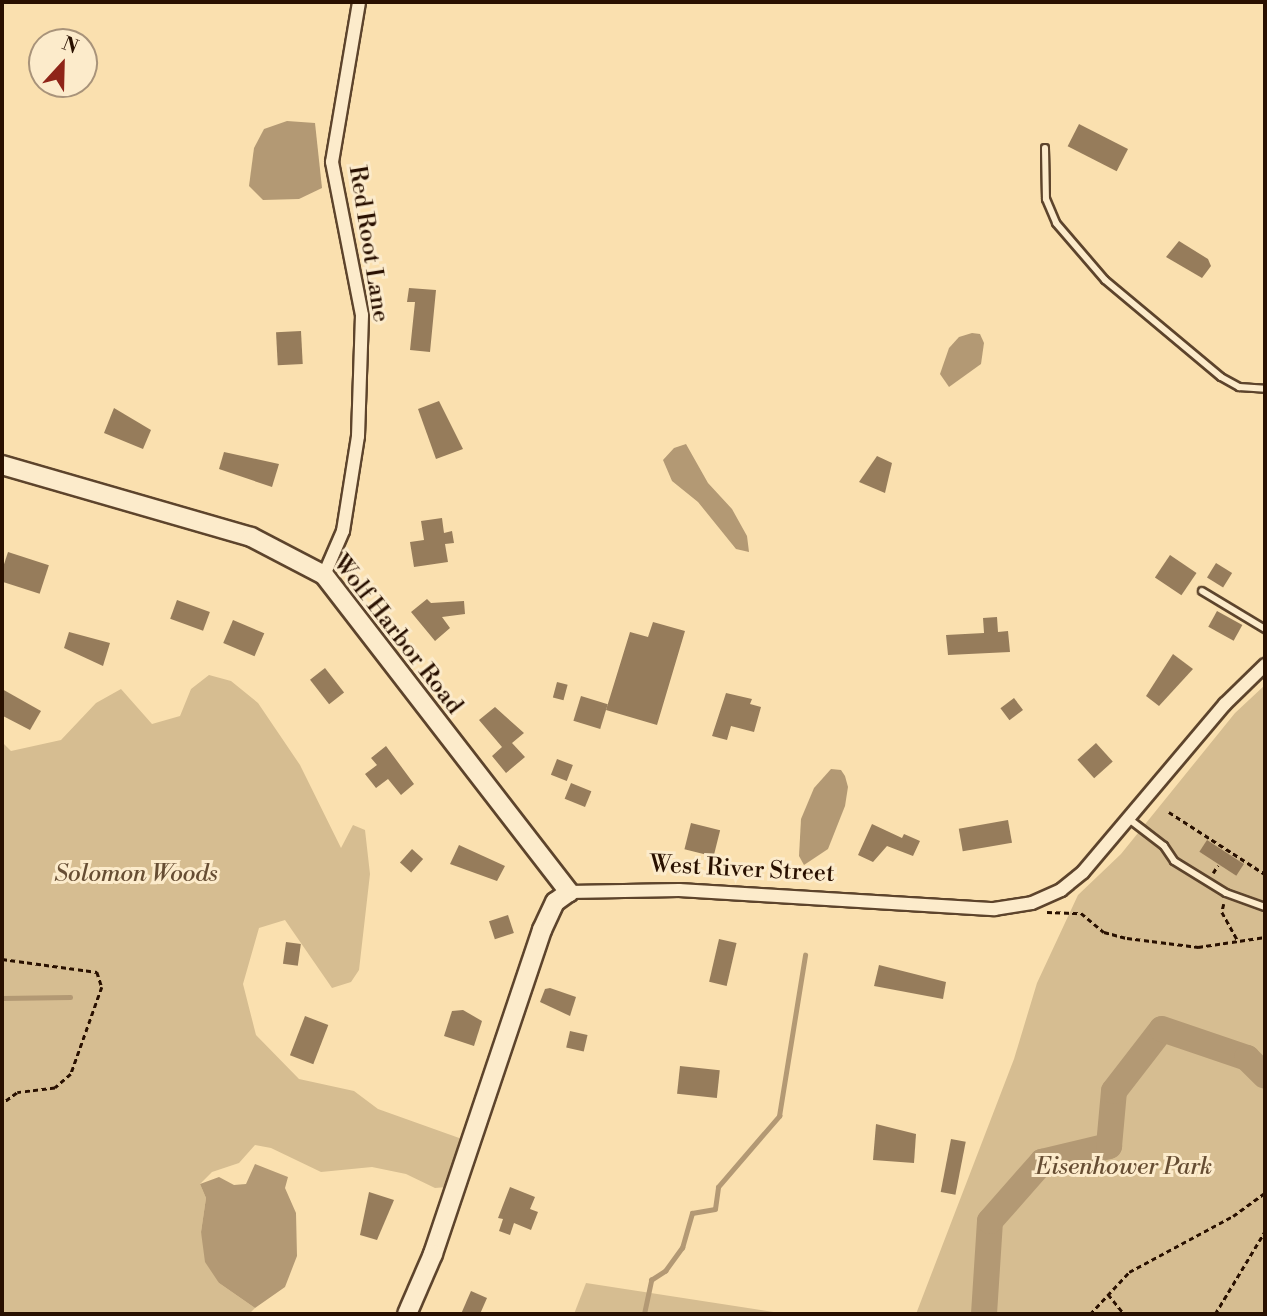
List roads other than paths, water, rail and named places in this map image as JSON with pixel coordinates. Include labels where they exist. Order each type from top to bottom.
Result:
[{"type":"street","name":"Red Root Lane","points":[[324,575],[343,531],[358,436],[362,315],[332,162],[359,2]]},
{"type":"street","name":"Wolf Harbor Road","points":[[2,465],[251,537],[324,575],[569,892]]},
{"type":"street","name":"West River Street","points":[[569,892],[665,889],[931,906],[1015,906],[1045,898],[1073,881],[1225,704],[1265,665]]},
{"type":"street","points":[[407,1314],[433,1254],[542,930],[555,902],[569,892]]},
{"type":"lane","points":[[1045,148],[1046,200],[1056,223],[1105,280],[1221,377],[1239,387],[1265,389]]},
{"type":"lane","points":[[1202,592],[1265,629]]},
{"type":"lane","points":[[1129,819],[1164,846],[1174,861],[1226,893],[1265,907]]},
{"type":"waterway","points":[[644,1314],[651,1280],[665,1271],[682,1248],[692,1213],[715,1209],[718,1187],[779,1116],[805,955]]},
{"type":"waterway","points":[[2,998],[70,997]]},
{"type":"waterway","points":[[984,1314],[990,1221],[1042,1162],[1109,1146],[1114,1091],[1162,1029],[1247,1058],[1265,1076]]},
{"type":"park label","name":"Solomon Woods","points":[[136,875]]},
{"type":"park label","name":"Eisenhower Park","points":[[1124,1168]]}]
